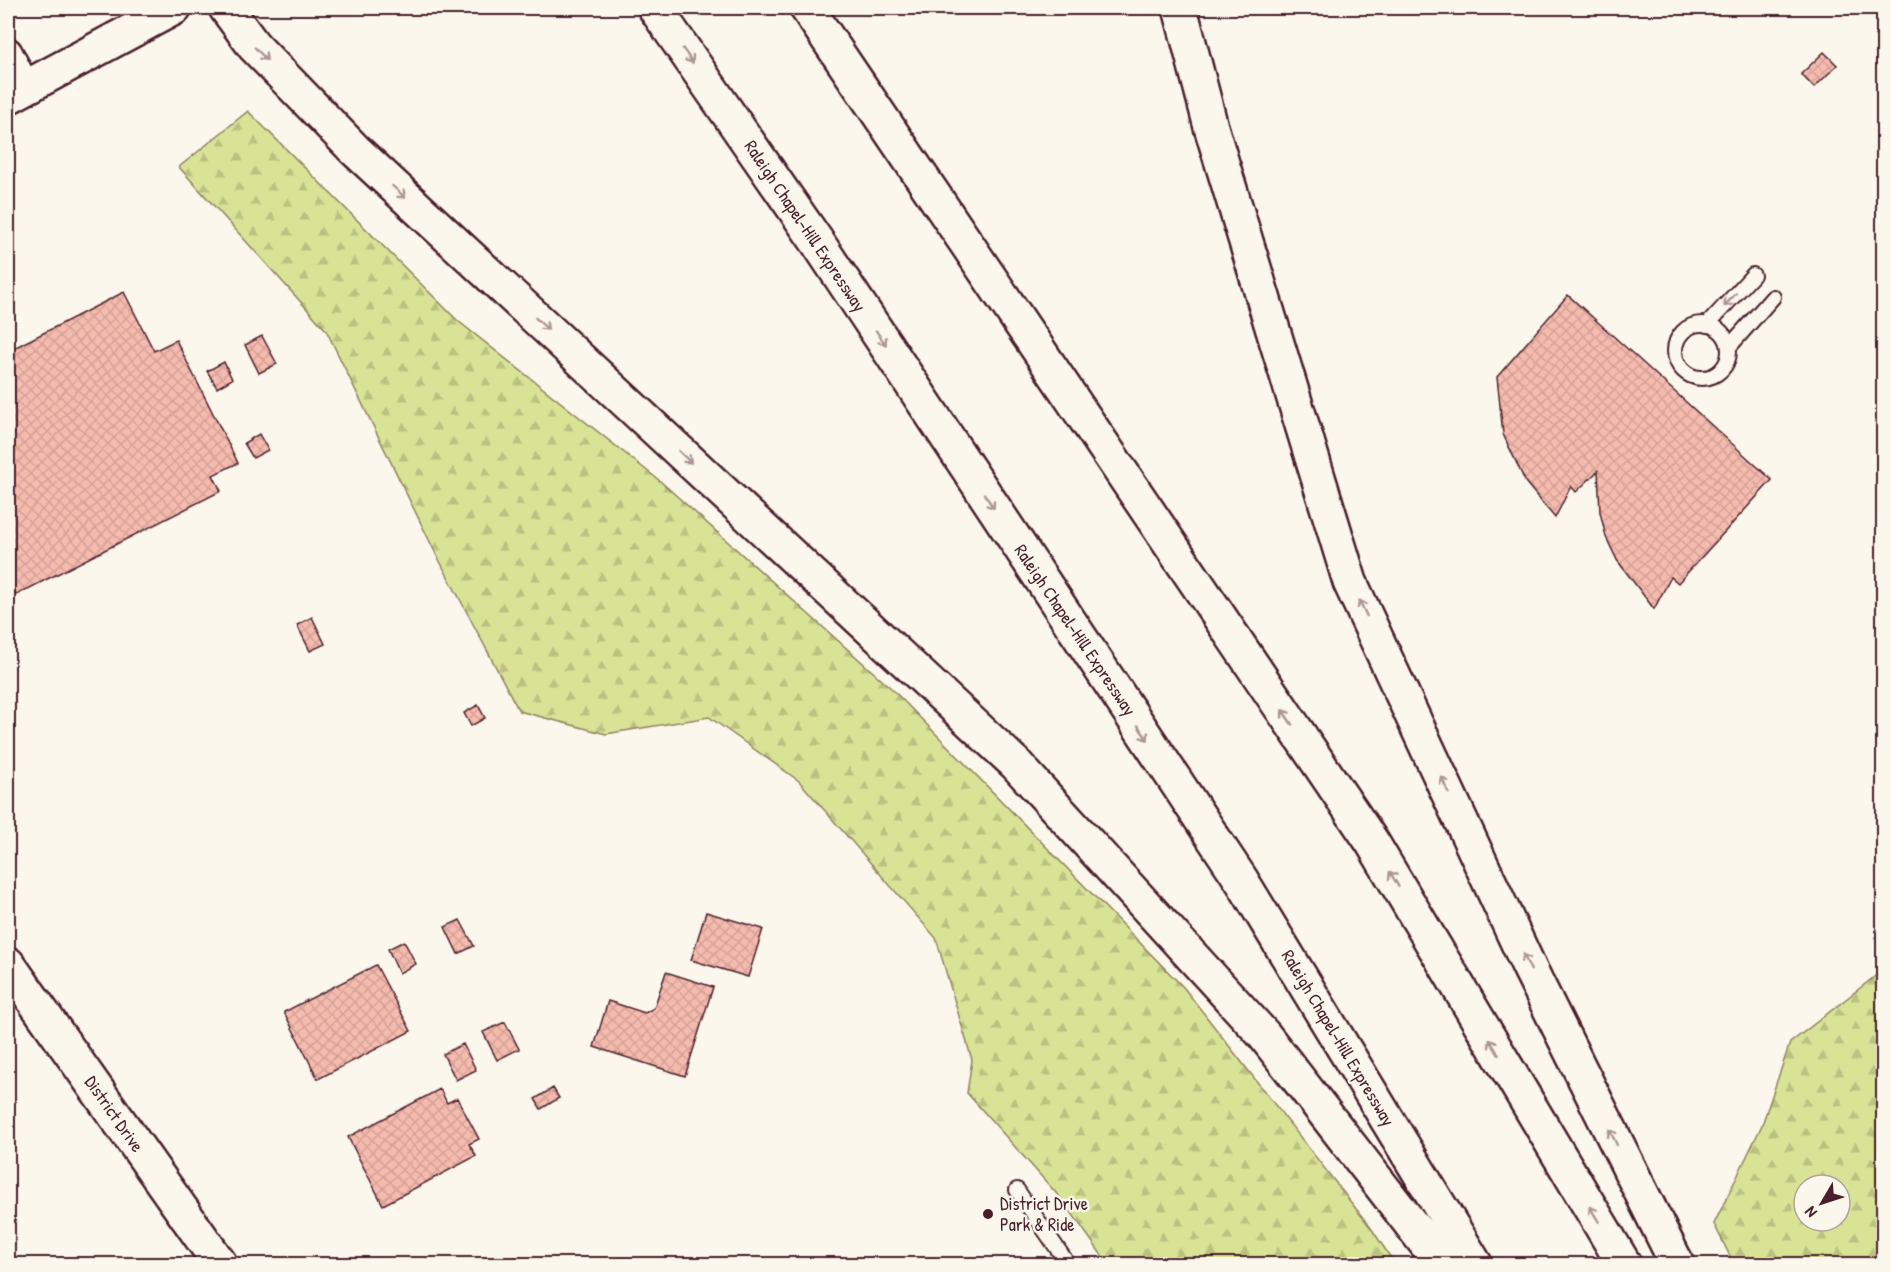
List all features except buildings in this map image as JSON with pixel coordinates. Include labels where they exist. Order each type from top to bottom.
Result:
[{"type":"main road","points":[[17,92],[174,8]]},
{"type":"main road","points":[[226,8],[254,46],[355,150],[1016,764],[1264,1035],[1442,1264]]},
{"type":"main road","name":"Raleigh Chapel–Hill Expressway","points":[[655,8],[818,243],[1242,881],[1475,1264]]},
{"type":"main road","points":[[807,8],[1372,842],[1624,1264]]},
{"type":"main road","points":[[1180,8],[1211,127],[1350,582],[1530,969],[1677,1264]]},
{"type":"main road","name":"District Drive","points":[[8,964],[220,1264]]},
{"type":"street","points":[[8,52],[17,92]]},
{"type":"lane","points":[[1707,325],[1753,275]]},
{"type":"lane","points":[[1729,347],[1720,332],[1707,325],[1696,325],[1681,334],[1675,351],[1681,367],[1695,377],[1713,376],[1726,365],[1729,347],[1773,297]]},
{"type":"lane","points":[[1017,1190],[1068,1264]]},
{"type":"green space","points":[[248,111],[458,321],[660,481],[892,689],[1184,988],[1371,1228],[1395,1264],[1108,1264],[1064,1202],[967,1093],[972,1060],[936,938],[799,781],[709,717],[606,734],[519,711],[435,552],[326,330],[179,167]]},
{"type":"green space","points":[[1883,970],[1883,1264],[1734,1264],[1714,1224],[1762,1125],[1790,1043]]},
{"type":"place","name":"District Drive Park & Ride","points":[[988,1214]]}]
